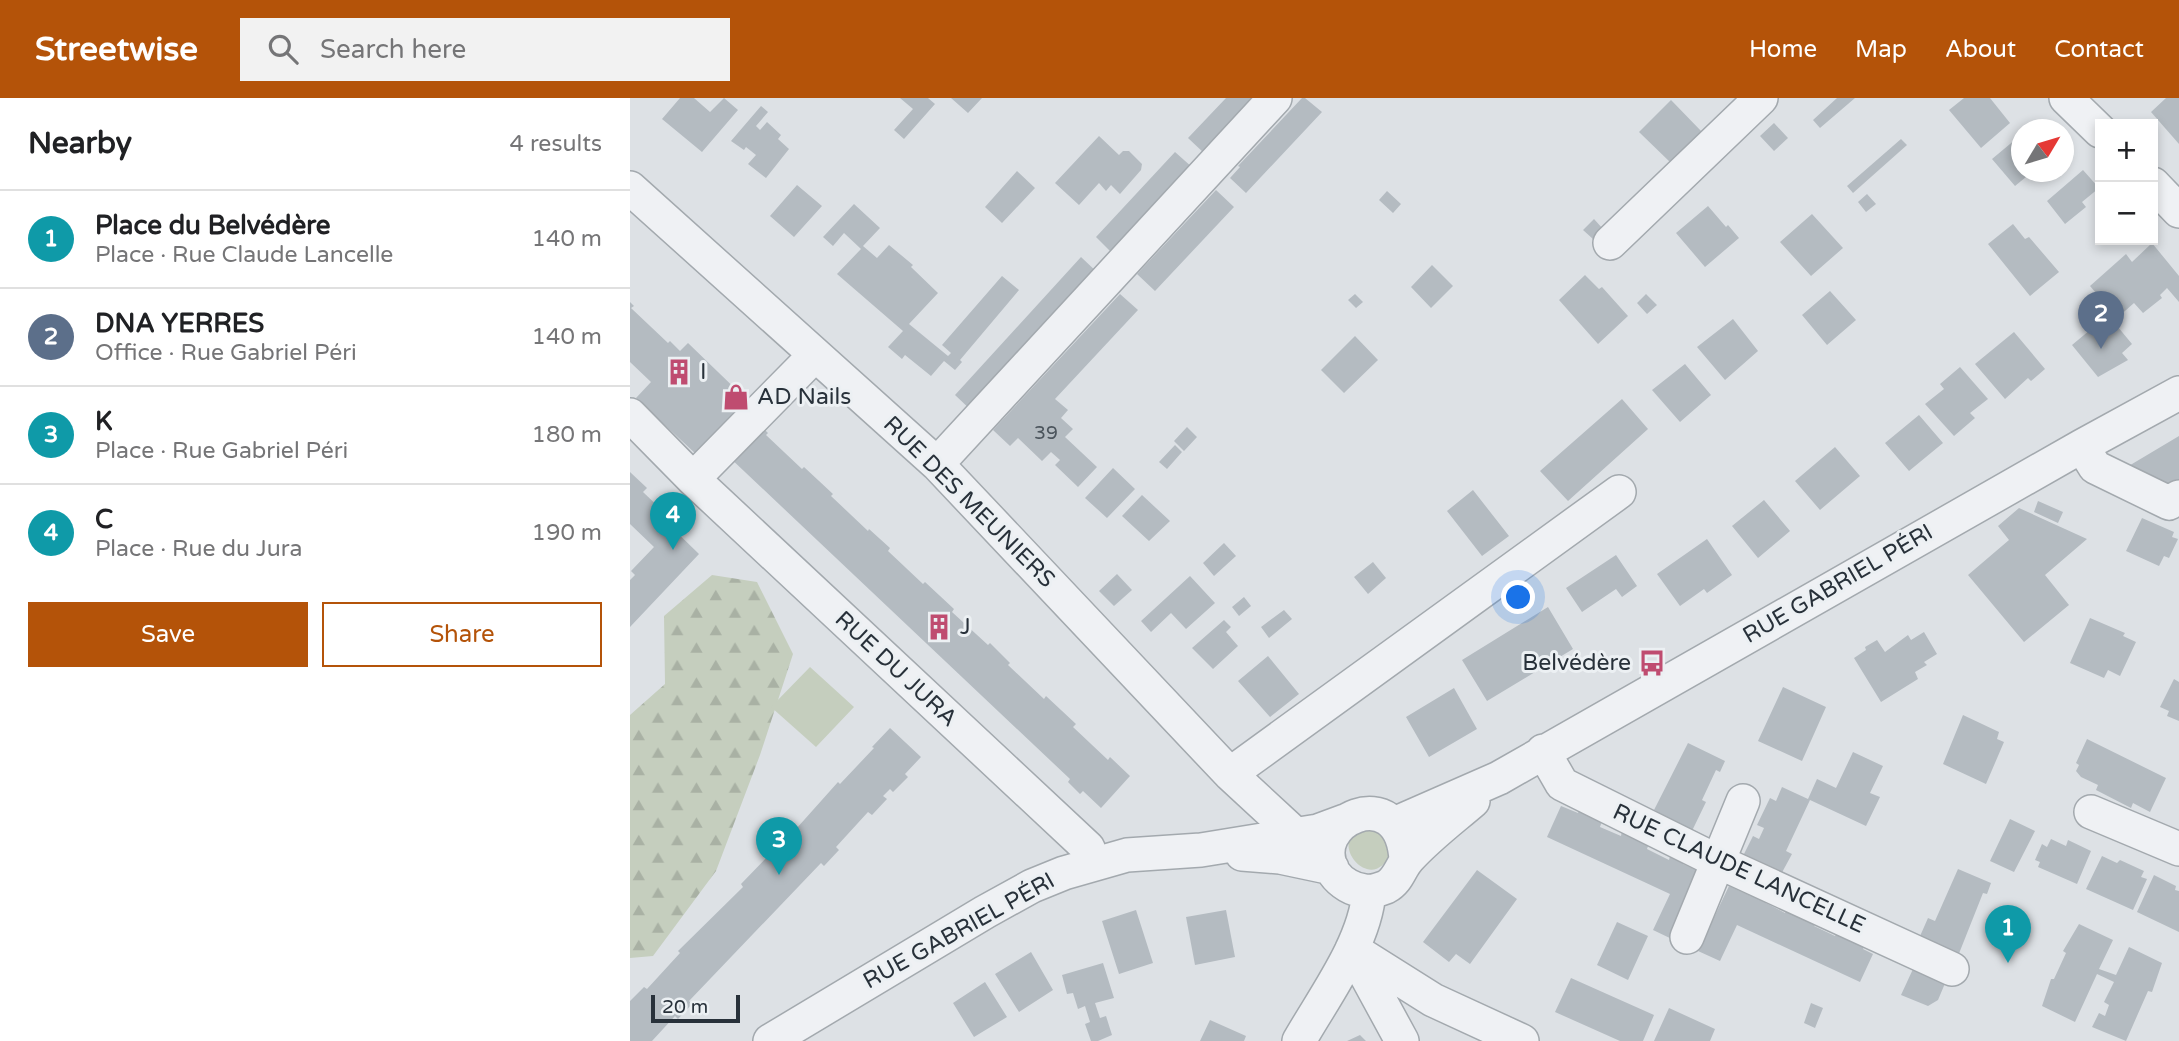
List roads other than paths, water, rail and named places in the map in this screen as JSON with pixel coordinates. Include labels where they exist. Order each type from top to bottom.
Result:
[{"type":"street","points":[[937,464],[1275,98]]},
{"type":"street","points":[[1610,243],[1761,98]]},
{"type":"street","points":[[2066,98],[2095,126]]},
{"type":"street","name":"RUE DES MEUNIERS","points":[[630,188],[937,464],[1230,774],[1279,843]]},
{"type":"street","points":[[2158,189],[2179,211]]},
{"type":"street","points":[[692,479],[815,355]]},
{"type":"street","name":"RUE GABRIEL PÉRI","points":[[1394,824],[1499,778],[2081,446],[2179,393]]},
{"type":"street","name":"RUE DU JURA","points":[[630,415],[692,479],[1088,848],[1093,863]]},
{"type":"street","points":[[2081,446],[2095,467],[2169,503],[2179,498]]},
{"type":"street","points":[[1230,774],[1619,492]]},
{"type":"street","name":"RUE CLAUDE LANCELLE","points":[[1543,751],[1562,784],[1719,862],[1952,969]]},
{"type":"street","name":"RUE GABRIEL PÉRI","points":[[1406,860],[1499,778]]},
{"type":"street","points":[[1687,937],[1743,801]]},
{"type":"street","points":[[2091,812],[2179,849]]},
{"type":"street","points":[[1357,815],[1382,816],[1394,824],[1405,841],[1406,860],[1397,878],[1386,887],[1369,892],[1346,885],[1332,868],[1329,855],[1329,845],[1334,832],[1345,821],[1357,815]]},
{"type":"street","name":"RUE GABRIEL PÉRI","points":[[770,1041],[1032,886],[1093,863],[1127,855],[1279,843],[1345,821]]},
{"type":"street","name":"RUE GABRIEL PÉRI","points":[[1279,843],[1332,868]]},
{"type":"street","points":[[1298,1041],[1352,949],[1368,909],[1369,892]]},
{"type":"street","points":[[1352,949],[1402,1041]]},
{"type":"street","points":[[1352,949],[1433,1000],[1522,1041]]},
{"type":"place","name":"DNA YERRES","points":[[2101,349]]},
{"type":"place","name":"I","points":[[679,372]]},
{"type":"place","name":"AD Nails","points":[[736,397]]},
{"type":"place","name":"C","points":[[673,550]]},
{"type":"place","name":"J","points":[[939,627]]},
{"type":"place","name":"Belvédère","points":[[1652,663]]},
{"type":"place","name":"K","points":[[779,875]]},
{"type":"place","name":"Place du Belvédère","points":[[2008,963]]}]
